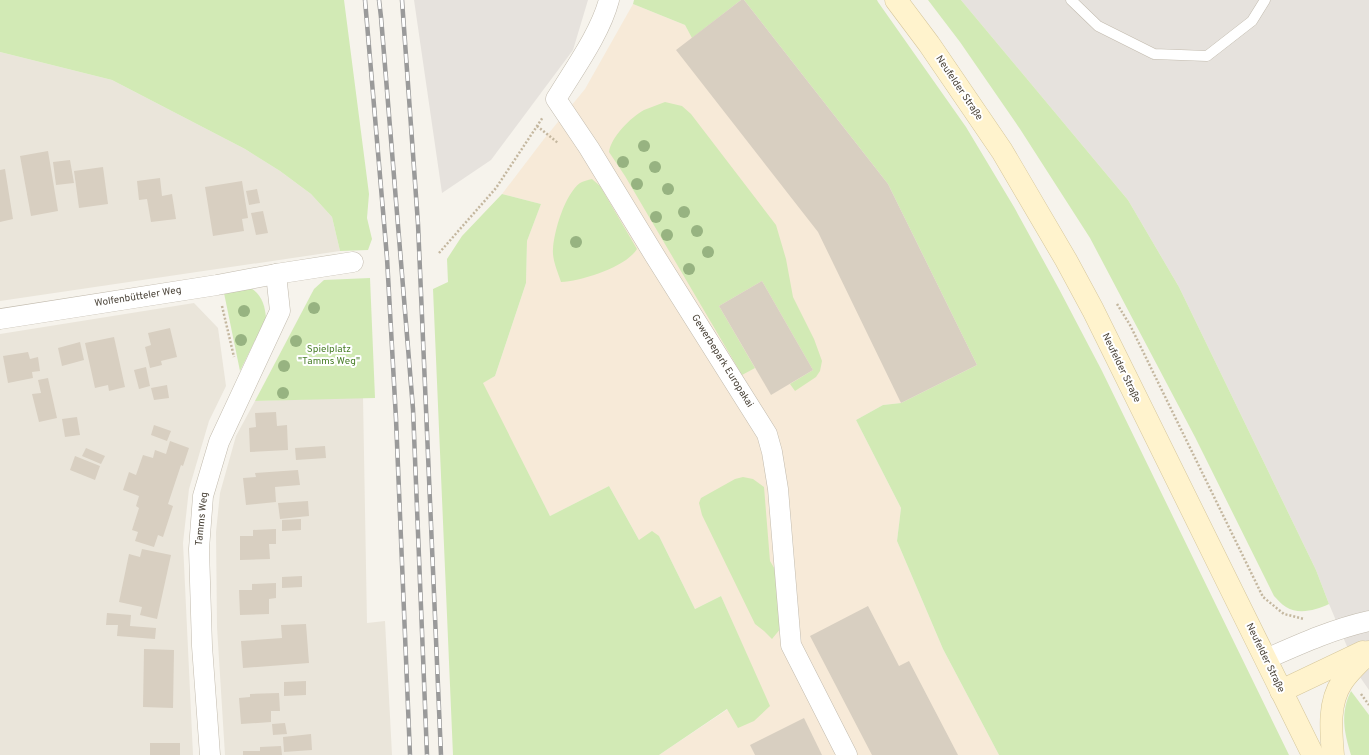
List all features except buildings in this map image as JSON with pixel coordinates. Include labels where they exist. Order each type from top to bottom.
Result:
[{"type":"street","points":[[556,99],[593,38],[605,14],[609,0]]},
{"type":"street","name":"Neufelder Straße","points":[[896,0],[929,44],[1002,151],[1066,260],[1313,755]]},
{"type":"street","name":"Gewerbepark Europakai","points":[[556,99],[589,148],[659,263],[767,434],[772,452],[778,489],[791,645],[847,755]]},
{"type":"street","name":"Wolfenbütteler Weg","points":[[0,320],[353,262]]},
{"type":"street","name":"Tamms Weg","points":[[210,755],[202,646],[199,549],[203,496],[218,442],[280,311],[276,274]]},
{"type":"street","points":[[1266,659],[1347,626],[1369,622]]},
{"type":"street","points":[[1281,691],[1369,650]]},
{"type":"street","points":[[1333,755],[1331,727],[1333,702],[1341,683],[1369,650]]},
{"type":"lane","points":[[1071,0],[1098,26],[1154,54],[1207,56],[1252,21],[1265,0]]},
{"type":"path","points":[[439,253],[496,188],[556,99]]},
{"type":"path","points":[[537,126],[561,146]]},
{"type":"path","points":[[217,285],[242,391]]},
{"type":"shaded area","points":[[414,0],[588,0],[573,50],[491,160],[442,193]]},
{"type":"shaded area","points":[[741,0],[744,0],[888,184],[977,365],[901,403],[883,405],[856,420],[901,508],[897,541],[943,649],[999,755],[659,755],[728,709],[769,706],[721,596],[695,609],[659,536],[639,540],[609,486],[550,516],[482,383],[495,376],[526,283],[527,241],[541,204],[502,194],[585,89],[633,4],[685,25],[692,37]]},
{"type":"shaded area","points":[[961,0],[1369,0],[1369,690],[1360,677],[1316,570],[1179,287],[1128,200]]},
{"type":"shaded area","points":[[0,52],[112,80],[245,149],[280,171],[311,194],[332,217],[340,251],[0,301]]},
{"type":"shaded area","points":[[194,303],[218,328],[226,386],[209,421],[189,489],[183,543],[193,755],[0,755],[0,334]]},
{"type":"shaded area","points":[[363,397],[367,623],[385,621],[392,755],[225,755],[217,627],[216,532],[220,493],[236,436],[255,401]]},
{"type":"green space","points":[[0,0],[344,0],[369,194],[367,218],[372,239],[368,250],[340,251],[332,217],[311,194],[280,171],[245,149],[112,80],[0,52]]},
{"type":"green space","points":[[634,0],[741,0],[692,38],[685,25],[633,4]]},
{"type":"green space","points":[[744,0],[877,0],[966,127],[1014,207],[1059,289],[1102,371],[1289,755],[999,755],[943,649],[897,541],[901,508],[856,420],[883,405],[901,403],[977,365],[888,184]]},
{"type":"green space","points":[[928,0],[961,0],[1128,200],[1179,287],[1316,570],[1329,604],[1313,610],[1296,611],[1286,607],[1274,596],[1195,437],[1090,238],[1020,129],[960,42]]},
{"type":"green space","points":[[665,102],[682,106],[691,114],[776,225],[786,259],[793,297],[814,339],[822,361],[820,371],[816,377],[795,391],[790,384],[813,370],[762,281],[719,306],[755,368],[742,375],[625,176],[609,152],[613,140],[633,117],[644,110]]},
{"type":"green space","points":[[592,179],[600,186],[637,249],[623,262],[603,272],[580,279],[561,282],[554,262],[553,253],[554,241],[561,213],[575,188],[581,182]]},
{"type":"green space","points":[[502,194],[541,204],[527,241],[526,283],[495,376],[483,383],[550,516],[609,486],[639,540],[652,531],[659,536],[695,609],[721,596],[770,706],[754,721],[738,728],[727,709],[659,755],[453,755],[433,289],[448,282],[447,259],[462,236]]},
{"type":"green space","name":"Spielplatz \"Tamms Weg\"","points":[[370,278],[375,398],[255,401],[314,289],[324,280]]},
{"type":"green space","points":[[251,288],[258,294],[262,301],[266,318],[240,371],[224,293]]},
{"type":"green space","points":[[743,477],[753,479],[764,487],[770,561],[776,571],[781,628],[772,639],[755,624],[702,515],[699,503],[701,498],[735,479]]},
{"type":"green space","points":[[1351,691],[1369,715],[1369,755],[1351,755],[1345,730],[1344,715],[1345,707]]},
{"type":"railway","points":[[365,0],[387,258],[396,419],[410,755]]},
{"type":"railway","points":[[379,0],[413,409],[427,755]]},
{"type":"railway","points":[[402,0],[418,224],[441,755]]}]
